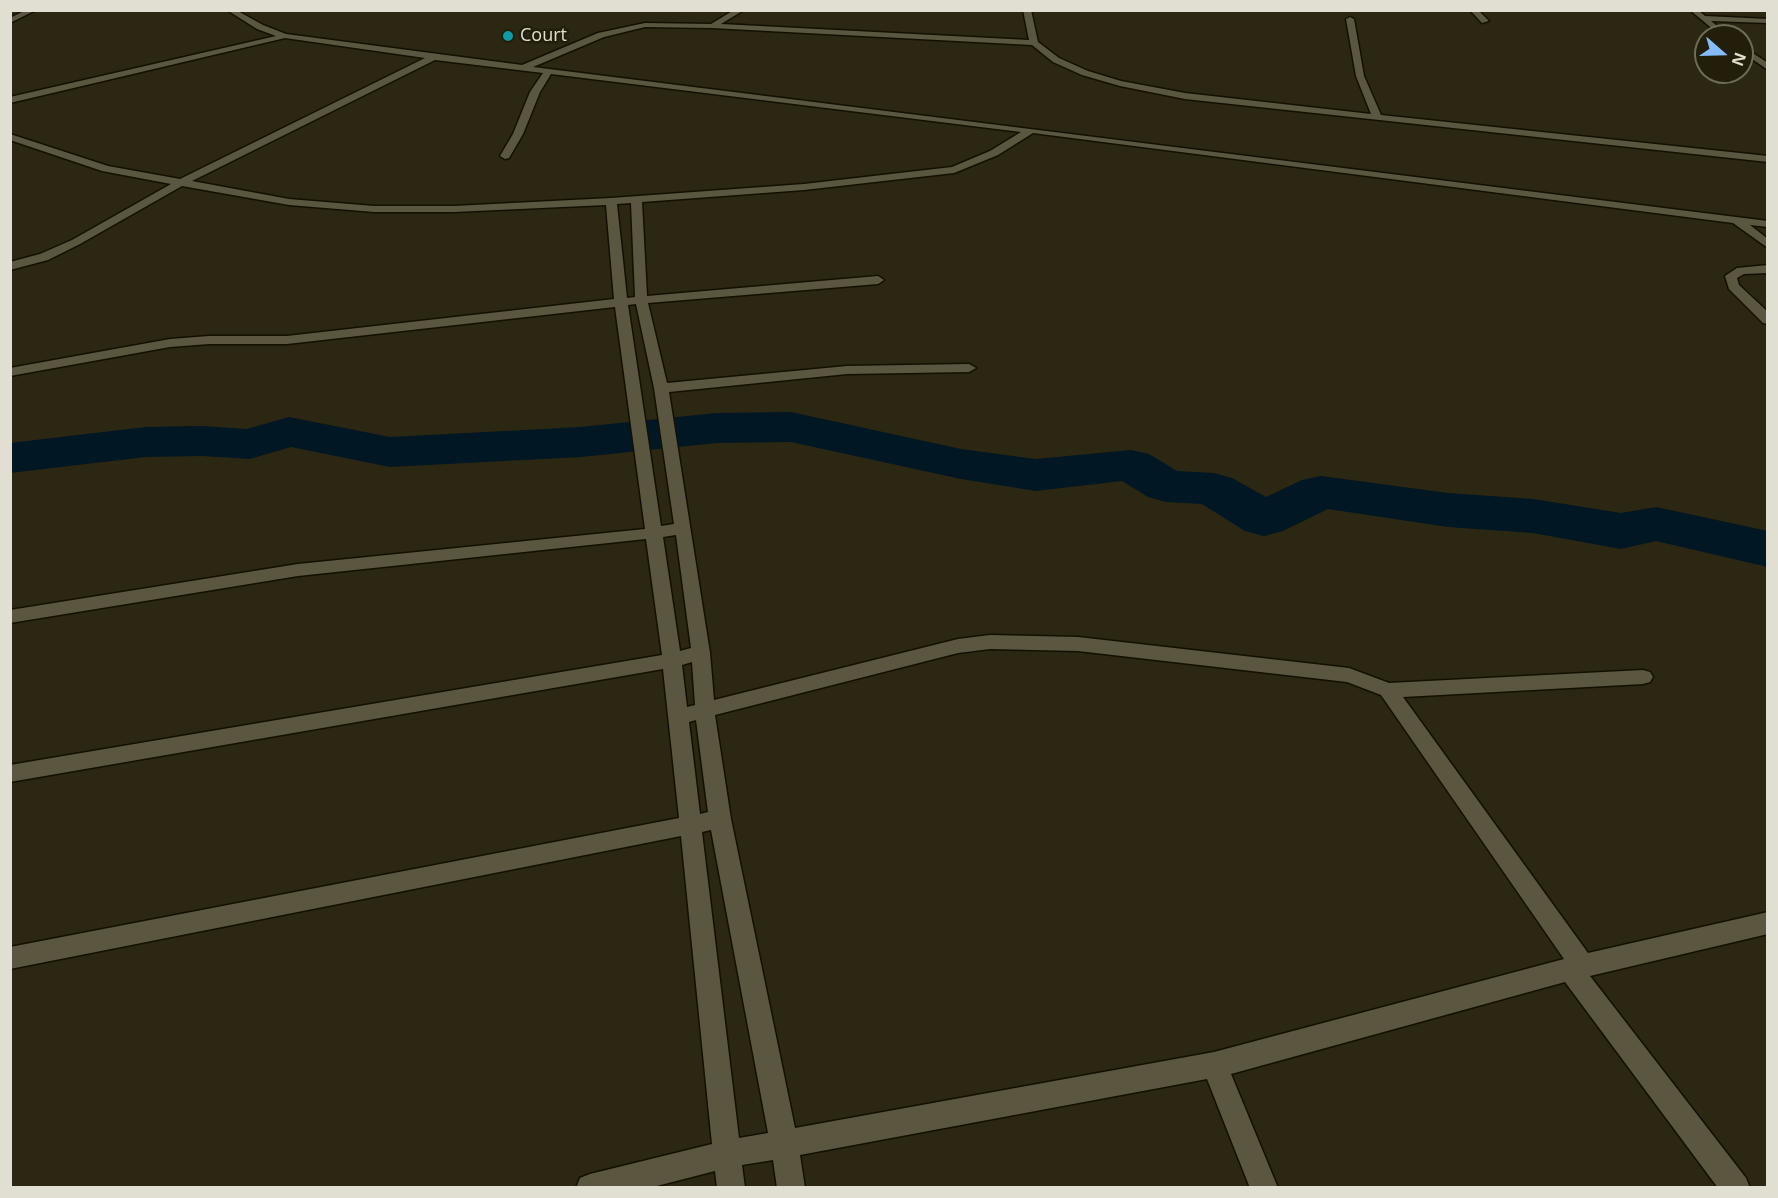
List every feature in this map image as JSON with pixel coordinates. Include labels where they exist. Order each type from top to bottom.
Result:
[{"type":"street","points":[[10,21],[33,10]]},
{"type":"street","points":[[230,10],[260,27],[285,36],[434,57],[1031,129],[1767,224]]},
{"type":"street","points":[[712,26],[741,10]]},
{"type":"street","points":[[1027,10],[1034,43]]},
{"type":"street","points":[[1473,10],[1485,21]]},
{"type":"street","points":[[1693,10],[1711,24]]},
{"type":"street","points":[[1704,18],[1767,21]]},
{"type":"street","points":[[1350,19],[1360,76],[1377,118]]},
{"type":"street","points":[[525,67],[601,35],[631,27],[712,26],[1034,43],[1056,60],[1085,73],[1120,83],[1185,96],[1767,159]]},
{"type":"street","points":[[10,100],[285,36]]},
{"type":"street","points":[[10,266],[44,257],[65,247],[180,183],[434,57]]},
{"type":"street","points":[[1754,58],[1767,68]]},
{"type":"street","points":[[505,156],[518,134],[535,92],[549,70]]},
{"type":"street","points":[[10,137],[106,169],[288,202],[374,209],[454,209],[636,200],[804,187],[954,170],[994,153],[1031,129]]},
{"type":"street","points":[[636,200],[641,300],[661,388],[683,528],[701,653],[705,712],[720,819],[791,1188]]},
{"type":"street","points":[[611,201],[621,303],[672,660],[732,1188]]},
{"type":"street","points":[[1736,220],[1767,244]]},
{"type":"street","points":[[1767,269],[1741,271],[1731,276],[1733,286],[1767,320]]},
{"type":"street","points":[[10,372],[170,344],[209,340],[287,340],[641,300],[878,280]]},
{"type":"street","points":[[661,388],[847,370],[969,368]]},
{"type":"street","points":[[10,617],[298,570],[655,533],[683,528]]},
{"type":"street","points":[[678,717],[958,646],[990,642],[1078,644],[1349,675],[1388,690],[1642,677]]},
{"type":"street","points":[[10,774],[672,660],[701,653]]},
{"type":"street","points":[[1388,690],[1577,968],[1736,1188]]},
{"type":"street","points":[[10,958],[720,819]]},
{"type":"street","points":[[590,1188],[728,1154],[1214,1065],[1577,968],[1767,923]]},
{"type":"street","points":[[1214,1065],[1264,1188]]},
{"type":"waterway","points":[[10,458],[146,442],[202,441],[250,444],[289,432],[390,452],[581,442],[716,428],[791,427],[961,464],[1036,475],[1131,465],[1166,486],[1214,489],[1264,519],[1321,492],[1448,510],[1533,516],[1621,531],[1656,524],[1768,549]]},
{"type":"place","name":"Court","points":[[508,36]]}]
